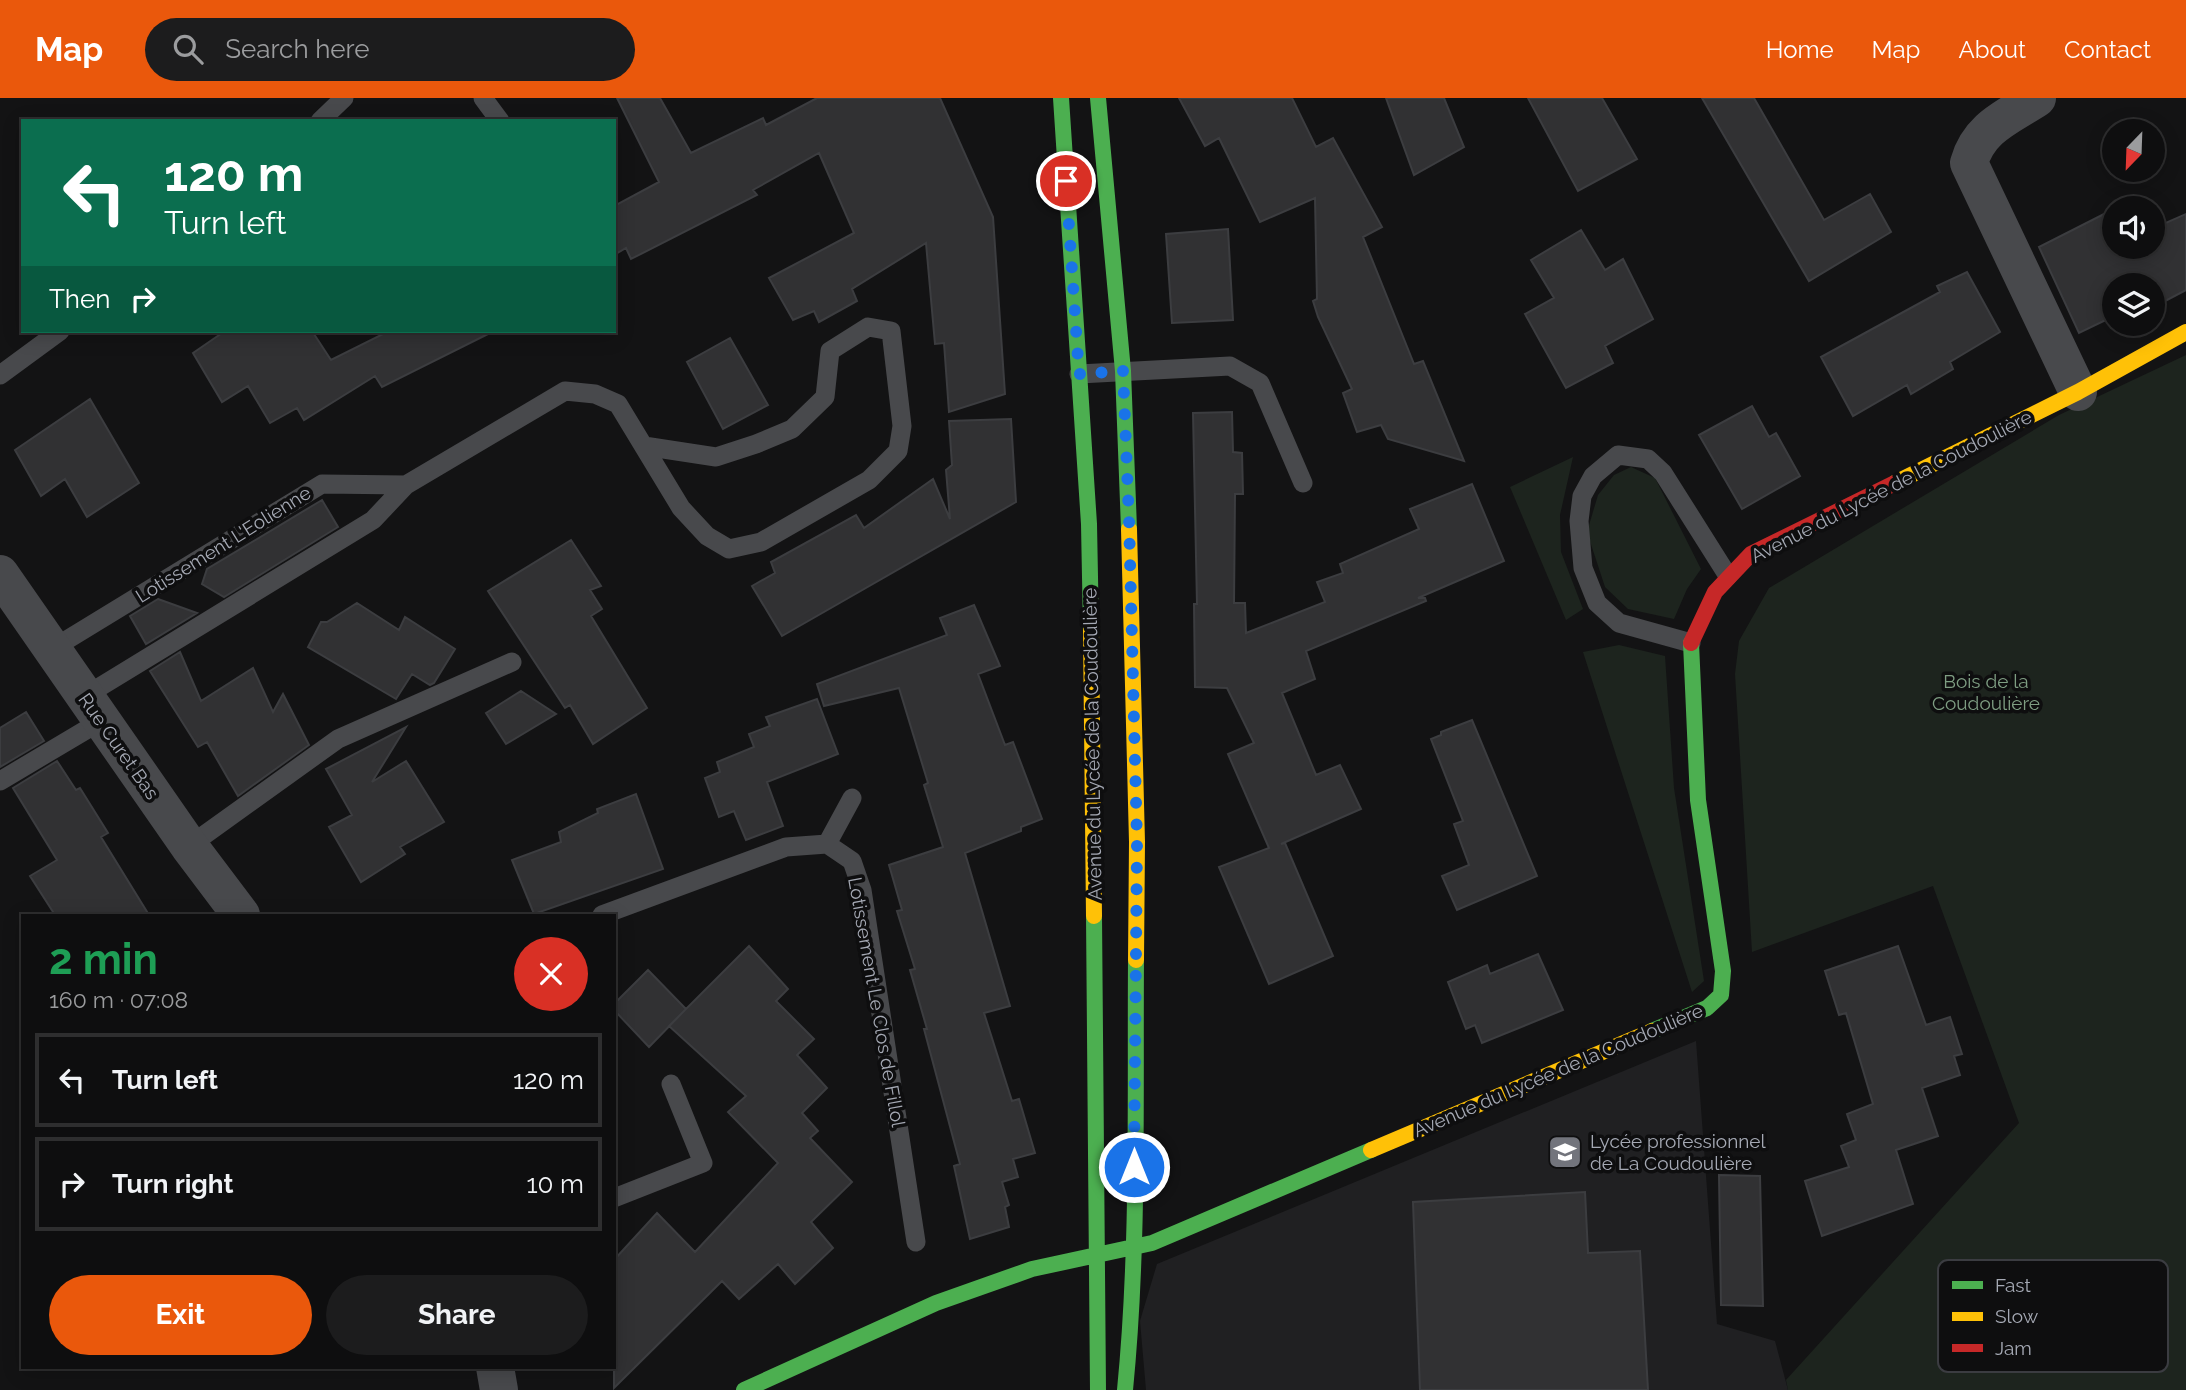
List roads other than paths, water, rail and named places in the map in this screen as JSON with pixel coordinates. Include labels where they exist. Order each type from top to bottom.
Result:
[{"type":"street","name":"Avenue du Lycée de la Coudoulière","points":[[1061,98],[1090,538],[1098,1390]]},
{"type":"street","points":[[1098,98],[1123,371],[1137,842],[1133,1247],[1130,1340],[1125,1390]]},
{"type":"street","points":[[2037,98],[1984,134],[1973,147],[1969,163],[2078,392]]},
{"type":"street","name":"Avenue du Lycée de la Coudoulière","points":[[1133,1247],[1152,1243],[1707,1008],[1721,995],[1723,971],[1698,800],[1691,643],[1715,592],[1751,554],[2078,392],[2186,332]]},
{"type":"street","name":"Rue Curet Bas","points":[[0,574],[189,846],[241,914]]},
{"type":"street","points":[[744,1390],[936,1303],[1032,1269],[1133,1247]]},
{"type":"street","points":[[495,1369],[499,1390]]},
{"type":"lane","points":[[322,119],[344,98]]},
{"type":"lane","points":[[483,98],[499,119]]},
{"type":"lane","points":[[0,781],[93,708],[373,520],[406,485],[565,391],[595,394],[618,404],[681,508],[707,536],[729,549],[761,542],[869,480],[898,451],[902,426],[891,331],[868,327],[830,351],[825,397],[792,429],[716,457],[644,446]]},
{"type":"lane","points":[[0,375],[57,333]]},
{"type":"lane","points":[[1079,374],[1230,366],[1260,383],[1303,483]]},
{"type":"lane","points":[[1691,643],[1619,623],[1597,603],[1583,568],[1579,521],[1582,496],[1593,477],[1618,455],[1648,460],[1663,473],[1728,576]]},
{"type":"lane","name":"Lotissement L'Eolienne","points":[[52,649],[322,484],[406,485]]},
{"type":"lane","points":[[189,846],[338,739],[512,662]]},
{"type":"lane","points":[[606,914],[786,847],[827,844],[852,798]]},
{"type":"lane","name":"Lotissement Le Clos de Fillol","points":[[827,844],[852,861],[862,890],[916,1242]]},
{"type":"lane","points":[[616,1197],[703,1163],[671,1084]]},
{"type":"place","name":"Lycée professionnel de La Coudoulière","points":[[1565,1152]]},
{"type":"park label","name":"Bois de la Coudoulière","points":[[1986,692]]}]
